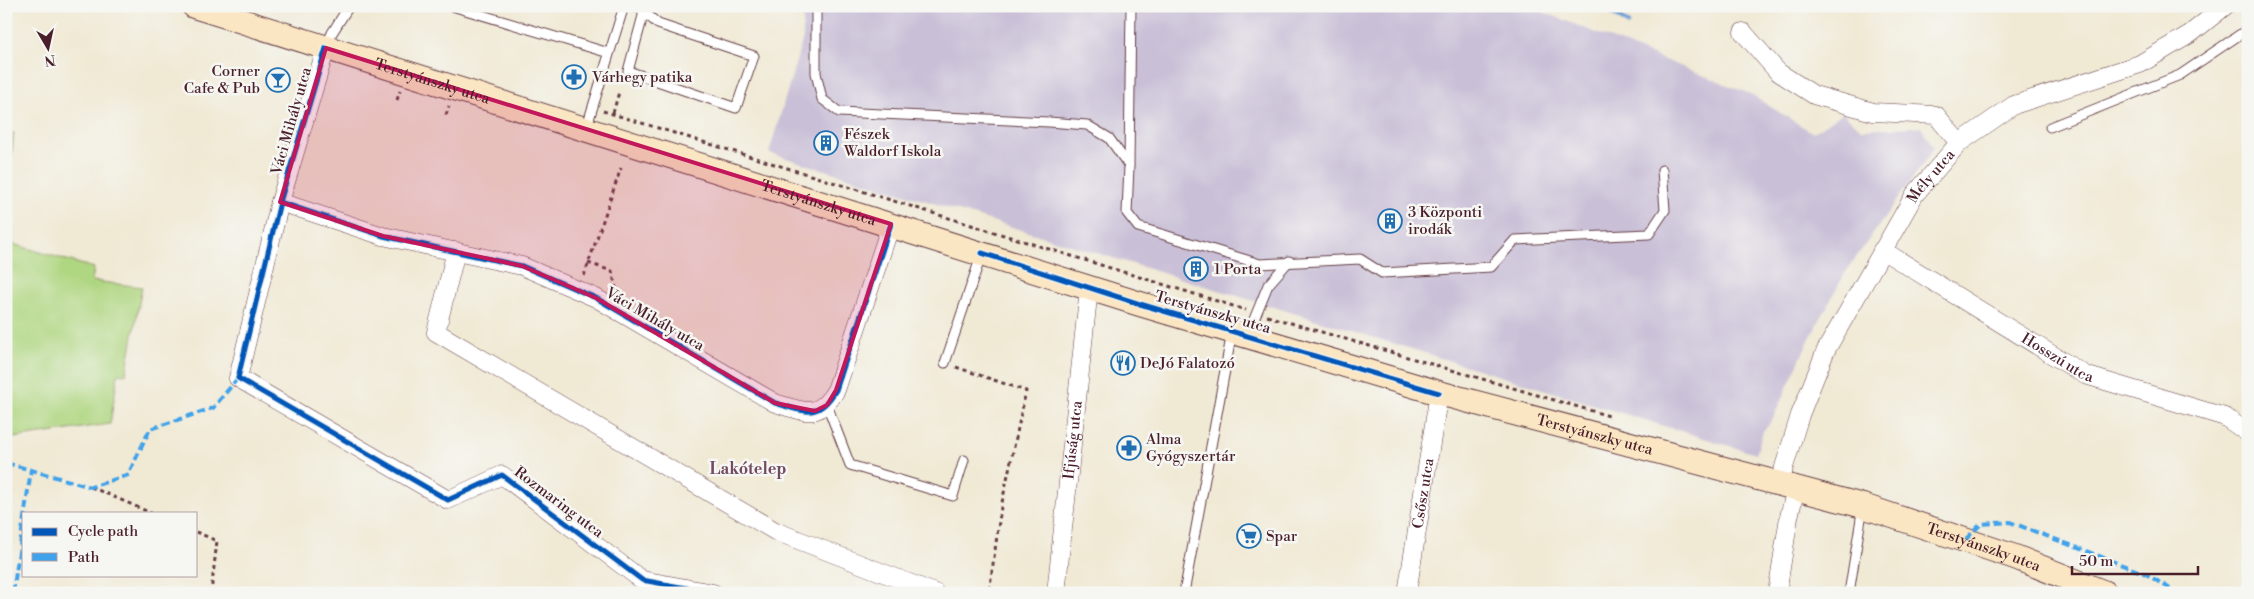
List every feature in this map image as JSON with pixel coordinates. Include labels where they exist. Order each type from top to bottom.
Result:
[{"type":"main road","name":"Terstyánszky utca","points":[[194,6],[1090,288],[1439,393],[1863,506],[2015,557],[2105,593]]},
{"type":"street","name":"Mély utca","points":[[1777,593],[1789,517],[1789,486],[1784,467],[1800,415],[1826,350],[1915,194],[1959,143],[2014,105],[2140,64],[2190,34],[2224,6]]},
{"type":"street","points":[[1743,32],[1778,72],[1814,95],[1873,112],[1936,115],[1959,143]]},
{"type":"street","name":"Váci Mihály utca","points":[[238,378],[280,202],[326,48]]},
{"type":"street","name":"Váci Mihály utca","points":[[280,202],[383,236],[522,266],[579,291],[621,313],[775,403],[798,410],[815,411],[827,405]]},
{"type":"street","points":[[827,405],[836,390],[891,224]]},
{"type":"street","name":"Hosszú utca","points":[[1882,250],[2085,375],[2225,417],[2248,433]]},
{"type":"street","points":[[456,251],[436,332],[776,531],[935,593]]},
{"type":"street","name":"Ifjúság utca","points":[[1056,593],[1090,288]]},
{"type":"street","name":"Rozmaring utca","points":[[238,378],[448,500],[502,475],[642,580],[713,593]]},
{"type":"street","name":"Csősz utca","points":[[1407,593],[1439,393]]},
{"type":"lane","points":[[326,48],[332,33],[349,6]]},
{"type":"lane","points":[[452,6],[609,54]]},
{"type":"lane","points":[[586,130],[624,6]]},
{"type":"lane","points":[[816,6],[816,73],[822,99],[838,112],[1087,125],[1109,138],[1129,166]]},
{"type":"lane","points":[[1131,6],[1127,213],[1138,227],[1260,264],[1289,261],[1360,259],[1382,273],[1491,267],[1515,240],[1649,234],[1665,210],[1662,170]]},
{"type":"lane","points":[[641,9],[658,24],[754,56],[736,108],[628,71],[641,9]]},
{"type":"lane","points":[[2050,126],[2180,75],[2248,29]]},
{"type":"lane","points":[[945,363],[982,253]]},
{"type":"lane","points":[[1184,593],[1240,333],[1255,312],[1268,285],[1289,261]]},
{"type":"lane","points":[[827,405],[850,465],[953,496],[964,460]]},
{"type":"lane","points":[[1849,593],[1863,506]]},
{"type":"path","points":[[397,100],[400,90]]},
{"type":"path","points":[[612,113],[619,92]]},
{"type":"path","points":[[446,115],[450,105]]},
{"type":"path","points":[[599,110],[1255,312],[1611,416]]},
{"type":"path","points":[[579,291],[621,168]]},
{"type":"path","points":[[588,263],[612,271],[621,313]]},
{"type":"path","points":[[945,363],[1026,391],[1000,507],[989,593]]},
{"type":"path","points":[[91,487],[149,512]]},
{"type":"path","points":[[198,533],[217,541],[211,593]]},
{"type":"highlighted area","points":[[326,48],[891,224],[836,390],[827,405],[815,411],[775,403],[596,298],[522,266],[383,236],[280,202]]},
{"type":"shaded area","points":[[803,6],[1528,6],[1748,93],[1813,133],[1843,113],[1861,129],[1921,127],[1934,148],[1845,273],[1808,342],[1772,420],[1763,431],[1756,454],[769,153],[803,38]]},
{"type":"green space","points":[[6,132],[14,133],[6,205]]},
{"type":"green space","points":[[6,242],[94,268],[92,281],[142,287],[126,374],[118,374],[110,424],[6,439]]},
{"type":"waterway","points":[[1603,6],[1628,24]]},
{"type":"marked path","points":[[6,463],[91,487],[128,475],[150,429],[213,408],[238,378]]},
{"type":"marked path","points":[[25,512],[31,470]]},
{"type":"marked path","points":[[1966,539],[1981,524],[2010,522],[2146,574],[2177,593]]},
{"type":"marked path","points":[[13,593],[22,532]]},
{"type":"cycle path","points":[[326,48],[280,202],[238,378],[448,500],[502,475],[642,580],[713,593]]},
{"type":"cycle path","points":[[280,202],[383,236],[522,266],[596,298],[775,403],[803,411],[817,410],[829,400],[836,390],[891,224]]},
{"type":"cycle path","points":[[982,253],[1140,304],[1439,393]]},
{"type":"place","name":"Várhegy patika","points":[[574,77]]},
{"type":"place","name":"Corner Cafe & Pub","points":[[278,80]]},
{"type":"place","name":"Fészek Waldorf Iskola","points":[[826,143]]},
{"type":"place","name":"3 Központi irodák","points":[[1390,221]]},
{"type":"place","name":"1 Porta","points":[[1196,269]]},
{"type":"place","name":"DeJó Falatozó","points":[[1123,363]]},
{"type":"place","name":"Alma Gyógyszertár","points":[[1129,448]]},
{"type":"place","name":"Spar","points":[[1249,536]]},
{"type":"district","name":"Lakótelep","points":[[748,468]]}]
